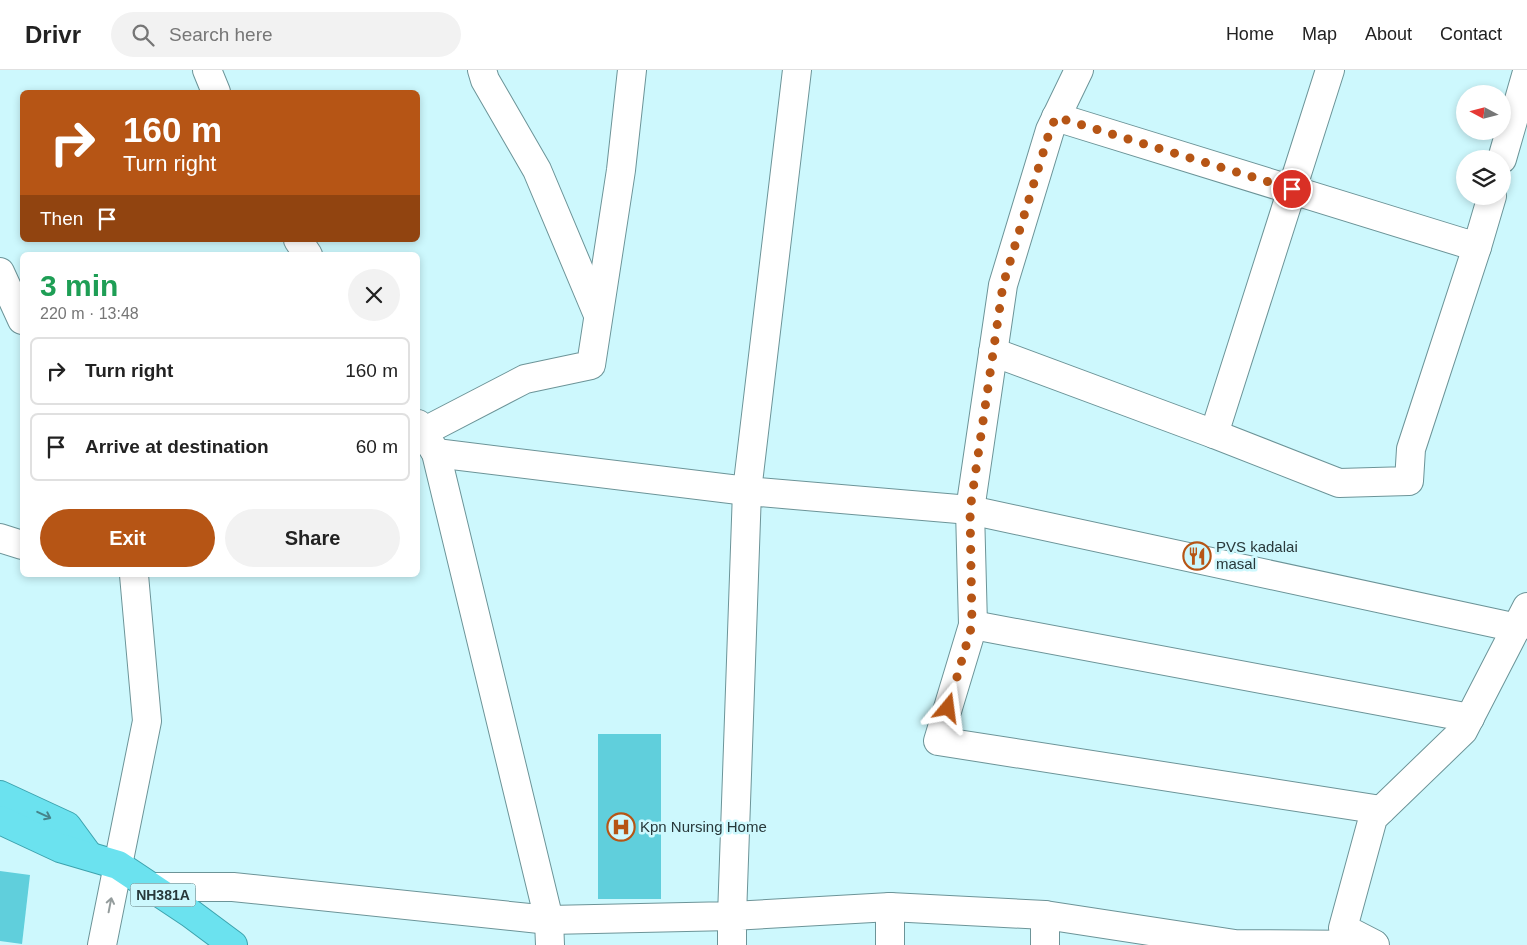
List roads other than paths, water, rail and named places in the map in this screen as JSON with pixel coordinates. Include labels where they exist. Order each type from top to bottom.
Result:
[{"type":"highway","points":[[0,795],[67,826],[89,856]]},
{"type":"highway","name":"NH381A","points":[[0,820],[60,848],[118,865],[233,945]]},
{"type":"street","points":[[207,70],[215,90]]},
{"type":"street","points":[[482,70],[484,80],[538,170],[598,315]]},
{"type":"street","points":[[425,437],[525,379],[591,365],[621,170],[632,70]]},
{"type":"street","points":[[732,945],[747,491],[797,70]]},
{"type":"street","points":[[1079,70],[1050,130],[1003,285],[970,510],[972,625],[938,741],[1381,810]]},
{"type":"street","points":[[1214,434],[1330,70]]},
{"type":"street","points":[[1505,150],[1527,72]]},
{"type":"street","points":[[1056,117],[1477,247]]},
{"type":"street","points":[[993,352],[1214,434],[1339,483],[1409,481],[1411,450],[1489,205]]},
{"type":"street","points":[[0,272],[20,316]]},
{"type":"street","points":[[425,437],[747,491],[970,510],[1524,619],[1464,731],[1373,818],[1343,928],[1375,945]]},
{"type":"street","points":[[425,437],[550,932]]},
{"type":"street","points":[[0,538],[20,544]]},
{"type":"street","points":[[102,945],[147,721],[129,577]]},
{"type":"street","points":[[972,625],[1470,718]]},
{"type":"street","points":[[151,887],[233,887],[550,932],[732,916],[890,907],[1044,915],[1235,944],[1375,945]]},
{"type":"street","points":[[890,907],[890,945]]},
{"type":"street","points":[[1044,915],[1045,945]]},
{"type":"place","name":"PVS kadalai masal","points":[[1197,556]]},
{"type":"place","name":"Kpn Nursing Home","points":[[621,827]]}]
